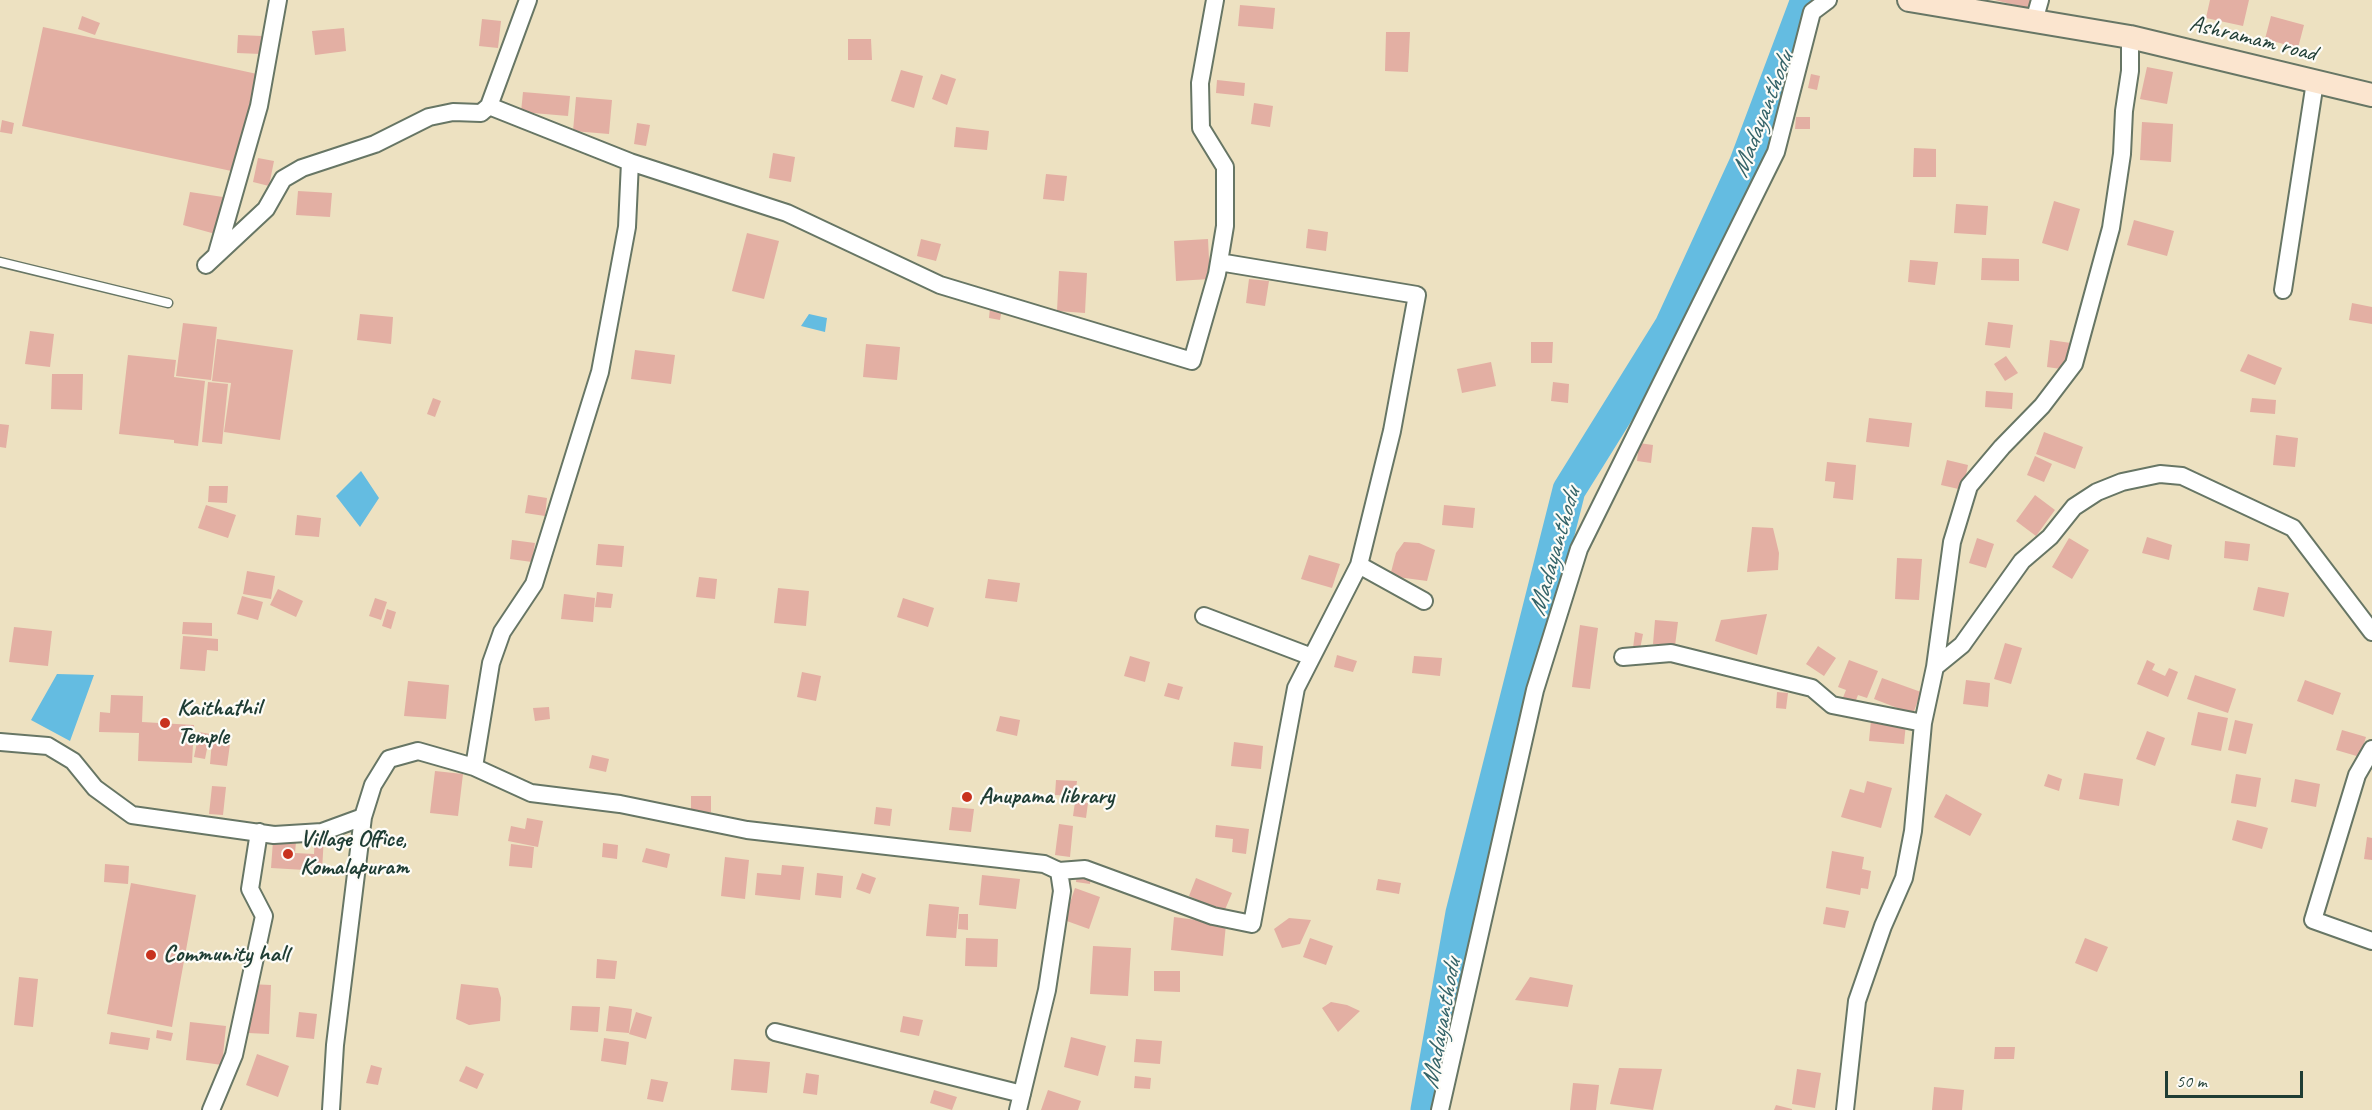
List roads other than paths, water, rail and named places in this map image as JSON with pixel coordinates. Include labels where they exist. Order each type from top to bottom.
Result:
[{"type":"main road","name":"Ashramam road","points":[[1909,0],[2037,10],[2130,37],[2372,95]]},
{"type":"street","points":[[278,0],[259,106],[211,260],[266,209],[284,179],[302,168],[375,144],[429,117],[453,112],[481,113],[489,106],[528,0]]},
{"type":"street","points":[[489,106],[630,162],[787,213],[940,285],[1192,361],[1219,262],[1225,226],[1225,167],[1201,128],[1200,83],[1215,0]]},
{"type":"street","points":[[1440,1110],[1535,690],[1579,549],[1776,152],[1812,12],[1827,0]]},
{"type":"street","points":[[1845,1110],[1857,1001],[1883,926],[1904,878],[1918,797],[1923,723],[1935,667],[1952,542],[1969,486],[2002,447],[2042,406],[2074,364],[2111,228],[2122,154],[2130,72],[2130,37]]},
{"type":"street","points":[[2283,290],[2316,82]]},
{"type":"street","points":[[474,766],[491,663],[502,632],[534,584],[600,372],[627,227],[630,162]]},
{"type":"street","points":[[331,1110],[334,1045],[363,817],[373,785],[389,759],[418,750],[474,766],[531,793],[620,804],[747,830],[1044,864],[1059,871],[1085,869],[1212,916],[1252,924],[1296,688],[1359,565],[1392,431],[1417,295],[1219,262]]},
{"type":"street","points":[[1935,667],[1962,645],[2022,561],[2050,537],[2074,507],[2097,492],[2122,482],[2160,474],[2182,476],[2293,528],[2372,632]]},
{"type":"street","points":[[1359,565],[1424,601]]},
{"type":"street","points":[[1204,616],[1312,657]]},
{"type":"street","points":[[1623,657],[1671,653],[1812,688],[1832,705],[1923,723]]},
{"type":"street","points":[[0,742],[48,746],[73,761],[95,788],[132,815],[274,835],[322,832],[363,817]]},
{"type":"street","points":[[2372,749],[2357,775],[2313,920],[2372,941]]},
{"type":"street","points":[[211,1110],[234,1055],[264,916],[250,889],[259,832]]},
{"type":"street","points":[[775,1032],[1020,1102],[1047,990],[1062,891],[1059,871]]},
{"type":"lane","points":[[0,262],[168,303]]},
{"type":"water","points":[[809,314],[827,318],[825,332],[801,326]]},
{"type":"water","points":[[361,471],[379,498],[360,527],[336,496]]},
{"type":"water","points":[[57,674],[94,675],[70,741],[31,720]]},
{"type":"waterway","name":"Madayanthodu","points":[[1427,1110],[1462,913],[1569,490],[1671,326],[1745,165],[1807,0]]},
{"type":"place","name":"Kaithathil Temple","points":[[165,723]]},
{"type":"place","name":"Anupama library","points":[[967,797]]},
{"type":"place","name":"Village Office, Komalapuram","points":[[288,854]]},
{"type":"place","name":"Community hall","points":[[151,955]]}]
